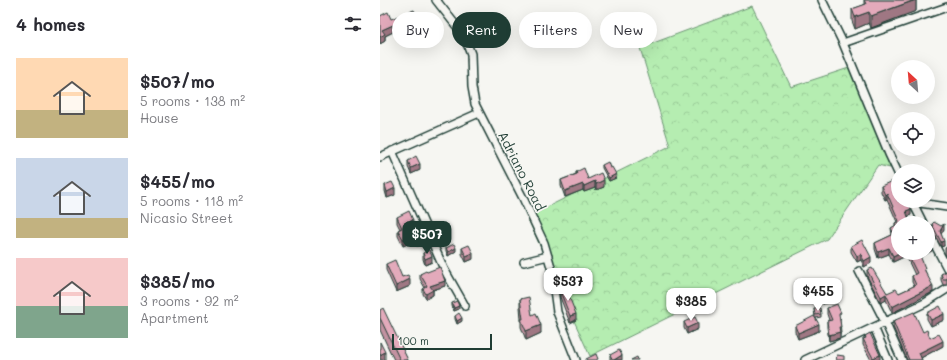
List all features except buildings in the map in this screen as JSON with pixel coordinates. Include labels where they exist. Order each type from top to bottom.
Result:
[{"type":"street","name":"Adriano Road","points":[[436,0],[458,28],[472,54],[472,95],[479,113],[535,224],[548,256],[557,312],[576,360]]},
{"type":"street","points":[[825,1],[894,164]]},
{"type":"street","points":[[843,43],[947,7]]},
{"type":"street","points":[[380,157],[479,113]]},
{"type":"street","points":[[392,151],[444,269],[465,306]]},
{"type":"street","points":[[935,205],[947,207]]},
{"type":"street","points":[[935,245],[947,268]]},
{"type":"street","points":[[524,262],[548,256]]},
{"type":"street","points":[[859,271],[885,322],[902,360]]},
{"type":"street","points":[[805,360],[925,303],[947,289]]},
{"type":"street","points":[[874,327],[888,360]]},
{"type":"green space","points":[[752,6],[791,87],[855,66],[890,168],[878,165],[827,239],[590,356],[527,217],[670,146],[640,48],[657,48],[657,42]]}]
